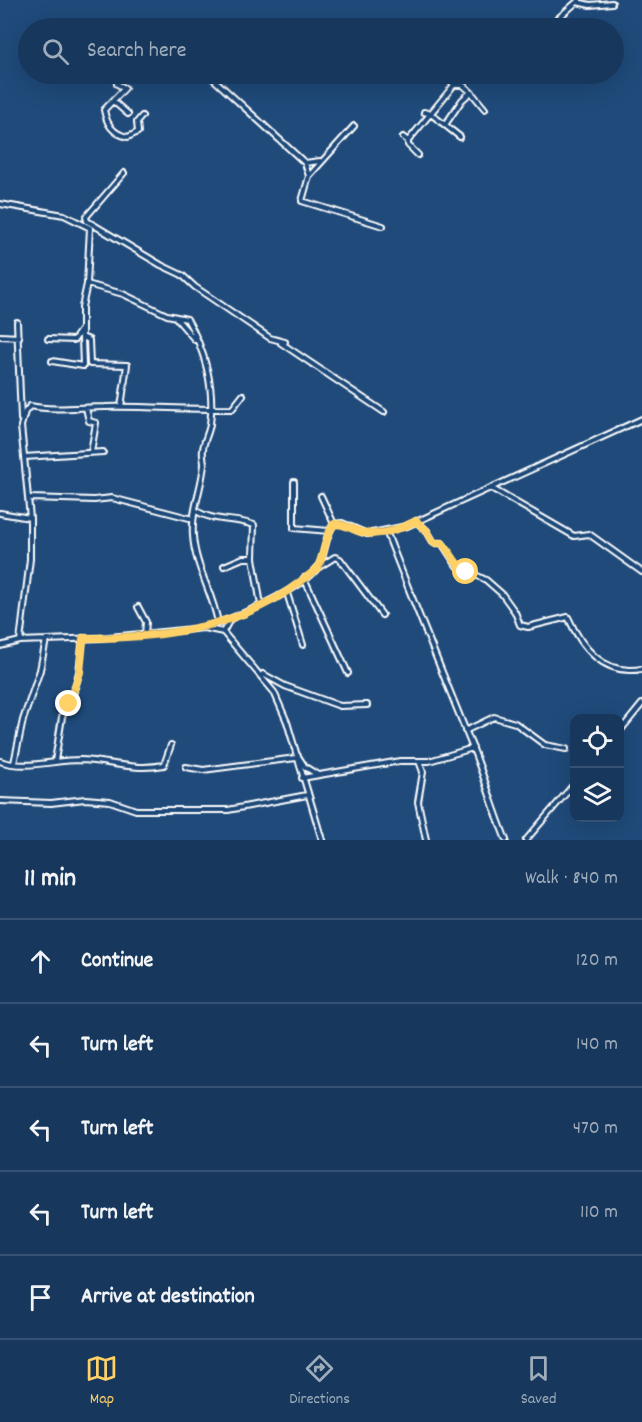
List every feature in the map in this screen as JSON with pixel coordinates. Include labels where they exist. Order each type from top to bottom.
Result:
[{"type":"street","points":[[558,18],[578,1],[590,5],[612,3]]},
{"type":"street","points":[[117,84],[125,88],[104,110],[108,124],[118,134],[128,136],[138,132],[137,122],[142,116]]},
{"type":"street","points":[[219,84],[305,163],[309,176]]},
{"type":"street","points":[[408,141],[454,85],[464,85],[485,109]]},
{"type":"street","points":[[445,125],[462,100],[471,92]]},
{"type":"street","points":[[113,101],[128,114]]},
{"type":"street","points":[[424,112],[431,114],[460,137]]},
{"type":"street","points":[[354,126],[309,176],[302,201],[383,226]]},
{"type":"street","points":[[403,137],[418,155]]},
{"type":"street","points":[[305,163],[321,161]]},
{"type":"street","points":[[124,173],[86,217],[87,221],[161,265],[182,274],[195,287],[283,342],[384,412]]},
{"type":"street","points":[[0,204],[64,215],[90,228],[87,284],[81,329],[83,366],[52,361]]},
{"type":"street","points":[[87,284],[123,294],[176,317],[187,319],[204,355],[212,410],[210,428],[202,450],[204,463],[193,519],[195,553],[215,603],[218,623]]},
{"type":"street","points":[[176,317],[197,342]]},
{"type":"street","points":[[17,321],[19,337],[17,368],[22,399],[21,426],[30,498],[30,559],[20,641]]},
{"type":"street","points":[[48,339],[74,340],[81,329]]},
{"type":"street","points":[[0,336],[19,337]]},
{"type":"street","points":[[82,337],[89,340],[90,364],[127,365],[122,407]]},
{"type":"street","points":[[21,426],[25,412],[30,406],[45,409],[122,407],[232,409],[243,395]]},
{"type":"street","points":[[86,408],[89,421],[96,423],[91,452]]},
{"type":"street","points":[[334,524],[342,524],[367,534],[386,531],[416,521],[642,419]]},
{"type":"street","points":[[24,457],[103,452]]},
{"type":"street","points":[[294,482],[294,528],[329,531]]},
{"type":"street","points":[[491,489],[574,536],[589,534],[642,572]]},
{"type":"street","points":[[321,496],[334,524]]},
{"type":"street","points":[[30,498],[93,500],[112,498],[193,519]]},
{"type":"street","points":[[195,510],[210,517],[243,521],[254,525],[254,558],[261,605]]},
{"type":"street","points":[[0,513],[30,518]]},
{"type":"street","points":[[416,521],[427,531],[434,543],[442,543],[446,547],[458,566],[486,580],[502,594],[516,612],[520,625],[528,627],[568,617],[584,648],[610,668],[642,669]]},
{"type":"street","points":[[317,568],[329,531],[334,524]]},
{"type":"street","points":[[386,531],[473,748],[506,840]]},
{"type":"street","points":[[0,646],[20,641],[145,634],[204,628],[286,593],[335,557],[340,559],[382,615]]},
{"type":"street","points":[[224,566],[243,558],[254,558]]},
{"type":"street","points":[[304,578],[348,673]]},
{"type":"street","points":[[286,593],[303,645]]},
{"type":"street","points":[[138,608],[146,621],[145,634]]},
{"type":"street","points":[[223,632],[230,618]]},
{"type":"street","points":[[204,628],[223,632],[260,672],[274,692],[287,722],[322,840]]},
{"type":"street","points":[[55,761],[62,717],[73,696],[80,672],[83,638]]},
{"type":"street","points":[[14,763],[23,720],[40,670],[46,640]]},
{"type":"street","points":[[260,672],[285,686],[340,706],[367,705]]},
{"type":"street","points":[[624,726],[642,704]]},
{"type":"street","points":[[465,730],[483,720],[500,719],[515,723],[545,745],[566,748]]},
{"type":"street","points":[[0,761],[27,765],[81,760],[145,768],[164,765],[171,745]]},
{"type":"street","points":[[302,778],[400,761],[429,760],[473,748]]},
{"type":"street","points":[[294,750],[305,767],[318,776]]},
{"type":"street","points":[[186,767],[203,770],[296,758]]},
{"type":"street","points":[[419,761],[423,772],[418,802],[426,840]]},
{"type":"street","points":[[526,840],[570,789]]},
{"type":"street","points":[[0,801],[51,803],[85,800],[110,801],[136,810],[228,810],[307,795]]},
{"type":"route","points":[[69,704],[80,672],[83,638],[204,628],[261,605],[286,593],[317,568],[329,531],[334,524],[342,524],[367,534],[406,526],[416,521],[427,531],[434,543],[442,543],[446,547],[458,566],[466,572]]}]
